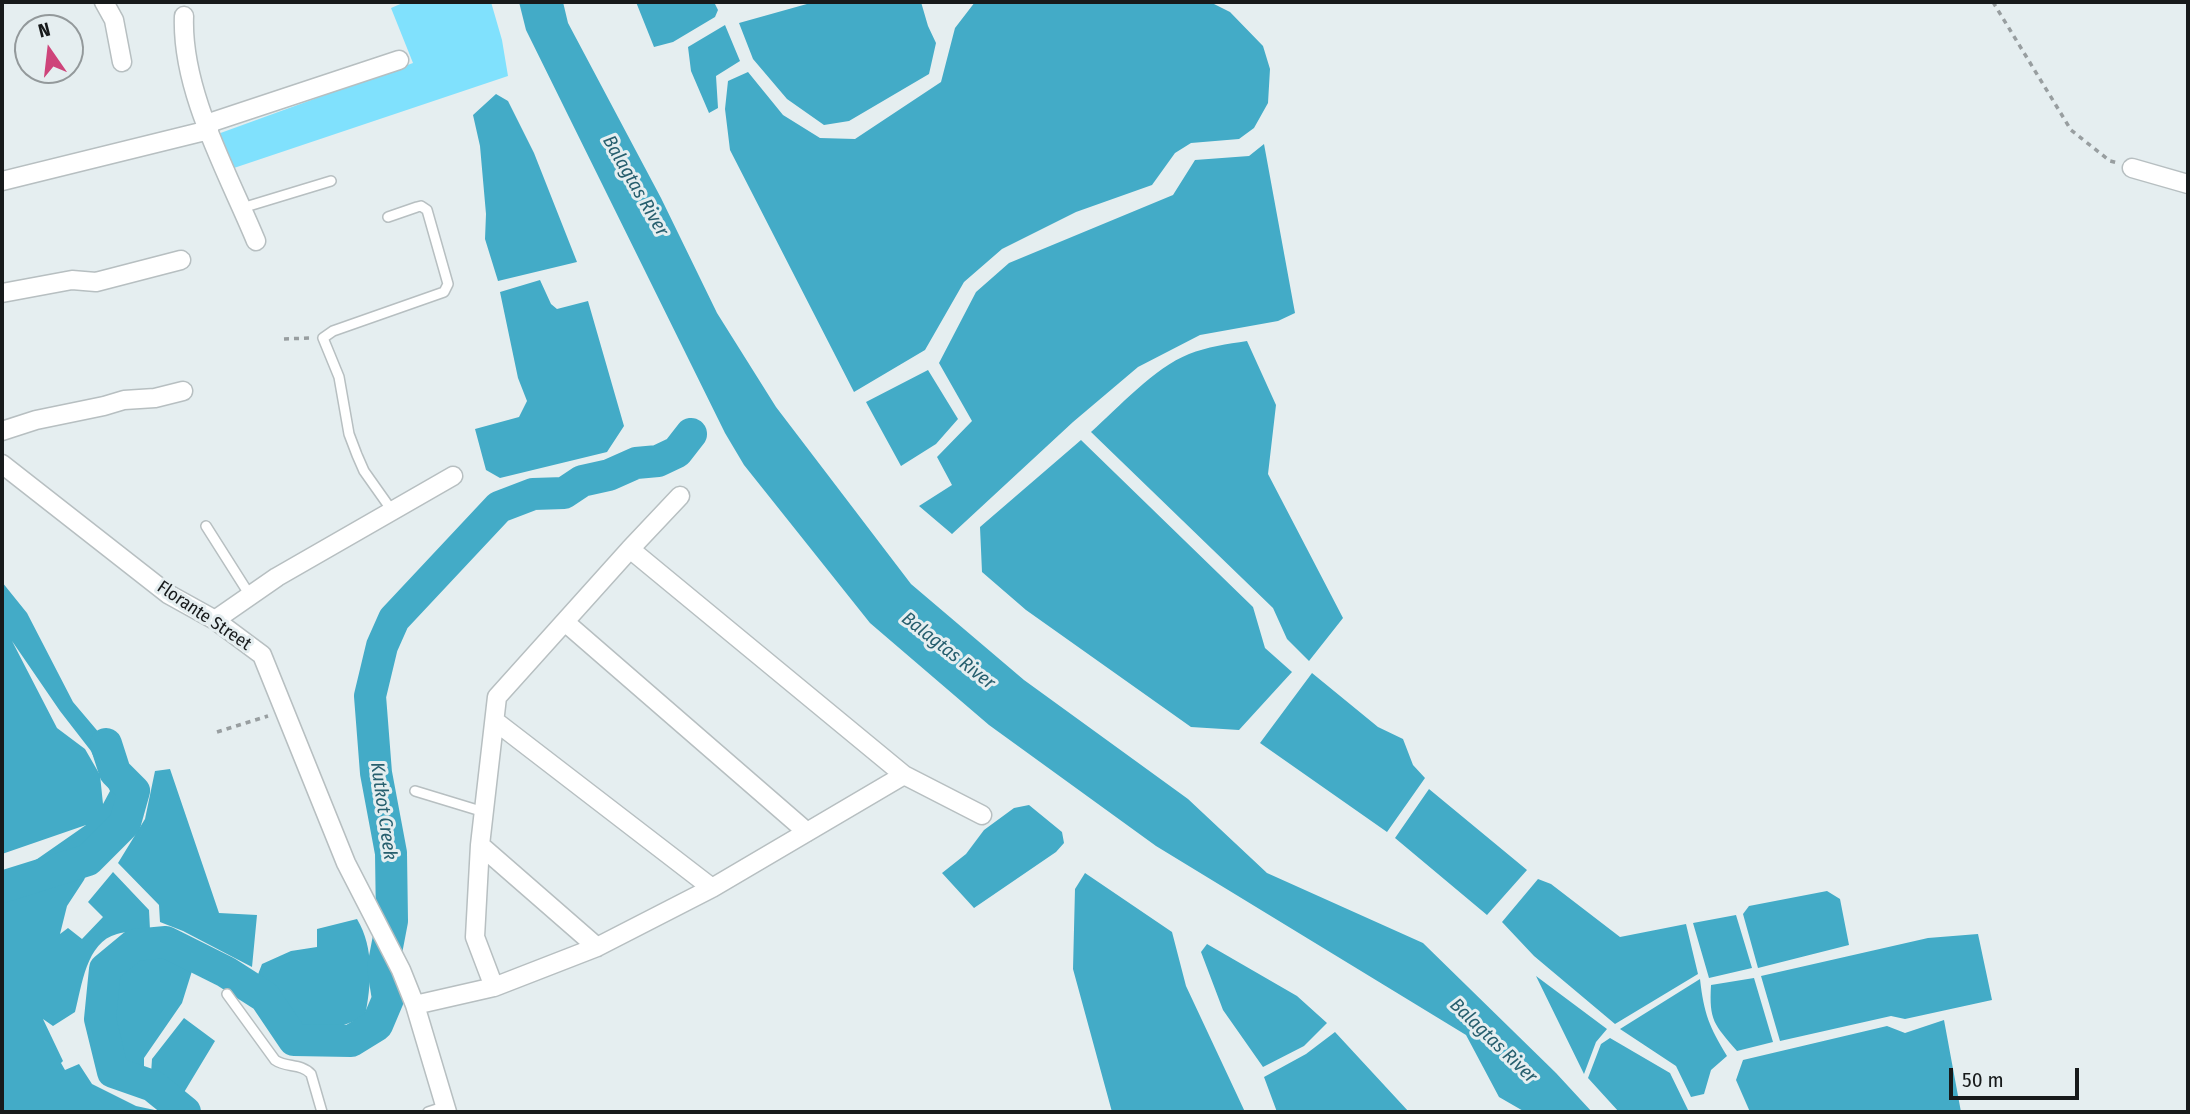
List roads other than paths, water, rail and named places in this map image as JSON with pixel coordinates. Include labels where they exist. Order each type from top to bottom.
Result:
[{"type":"street","points":[[104,2],[114,20],[122,62]]},
{"type":"street","points":[[184,16],[183,27],[192,80],[208,127],[256,241]]},
{"type":"street","points":[[2,181],[208,127],[399,60]]},
{"type":"street","points":[[2132,168],[2188,184]]},
{"type":"street","points":[[2,293],[72,280],[96,282],[181,260]]},
{"type":"street","points":[[2,431],[36,420],[124,400],[155,398],[183,391]]},
{"type":"street","name":"Florante Street","points":[[2,464],[168,594],[215,620],[262,655],[346,863],[401,970],[415,1005],[440,1110]]},
{"type":"street","points":[[215,620],[277,578],[453,477]]},
{"type":"street","points":[[494,987],[475,937],[480,845],[497,697],[680,496]]},
{"type":"street","points":[[630,549],[904,775],[982,816]]},
{"type":"street","points":[[565,622],[807,832]]},
{"type":"street","points":[[495,721],[712,888]]},
{"type":"street","points":[[415,1005],[494,987],[597,947],[712,888],[904,775]]},
{"type":"street","points":[[480,845],[597,947]]},
{"type":"lane","points":[[242,208],[331,181]]},
{"type":"lane","points":[[388,217],[421,206],[427,210],[448,284],[444,292],[333,331],[323,338],[339,377],[349,434],[363,471],[393,512]]},
{"type":"lane","points":[[206,526],[251,597]]},
{"type":"lane","points":[[415,791],[484,812]]},
{"type":"lane","points":[[227,994],[275,1060],[283,1066],[307,1069],[311,1074],[322,1112]]},
{"type":"water","name":"Balagtas River","points":[[519,2],[563,2],[568,23],[661,198],[717,313],[776,407],[911,584],[1024,680],[1188,799],[1267,873],[1423,943],[1556,1073],[1592,1112],[1525,1112],[1499,1097],[1466,1035],[1156,846],[989,725],[870,623],[744,465],[725,433],[526,30]]},
{"type":"water","points":[[636,2],[714,2],[718,10],[715,17],[673,42],[654,47]]},
{"type":"water","points":[[814,2],[921,2],[936,43],[929,74],[849,121],[824,125],[787,99],[753,59],[739,23]]},
{"type":"water","points":[[975,2],[1210,2],[1230,12],[1263,46],[1270,69],[1268,103],[1254,128],[1239,139],[1191,143],[1175,153],[1152,185],[1076,212],[1002,249],[964,282],[925,350],[854,392],[730,150],[725,109],[728,81],[748,72],[783,115],[820,138],[855,139],[941,82],[955,28]]},
{"type":"water","points":[[725,25],[740,61],[716,76],[718,108],[709,113],[691,71],[688,47]]},
{"type":"water","points":[[496,94],[508,101],[534,153],[577,262],[498,281],[485,239],[486,214],[480,146],[473,115]]},
{"type":"water","points":[[1264,144],[1295,313],[1278,321],[1200,335],[1138,367],[1073,422],[952,534],[919,506],[952,485],[937,457],[972,421],[939,363],[976,292],[1009,263],[1173,195],[1195,160],[1249,156]]},
{"type":"water","points":[[540,280],[551,304],[557,309],[588,301],[624,426],[607,452],[500,478],[486,470],[475,429],[519,417],[527,401],[518,378],[500,292]]},
{"type":"water","points":[[1247,341],[1276,405],[1268,474],[1343,618],[1309,661],[1287,639],[1273,608],[1091,432],[1137,389],[1176,360],[1203,349]]},
{"type":"water","points":[[928,370],[958,419],[936,444],[901,466],[866,402]]},
{"type":"water","points":[[1081,440],[1253,607],[1265,648],[1292,672],[1239,730],[1191,727],[1026,610],[982,572],[980,527]]},
{"type":"water","points":[[2,582],[27,613],[73,702],[117,754],[125,787],[84,880],[67,906],[60,934],[68,928],[82,939],[103,917],[88,902],[113,872],[149,910],[150,930],[117,934],[98,946],[87,966],[75,1012],[53,1026],[43,1019],[65,1070],[79,1064],[92,1084],[136,1106],[164,1112],[2,1112],[2,874],[30,864],[86,825],[2,854]],"holes":[[[12,641],[91,751],[110,791],[103,804],[100,775],[85,749],[57,728]]]},
{"type":"water","points":[[1312,673],[1378,727],[1403,739],[1413,765],[1425,778],[1387,832],[1260,743]]},
{"type":"water","points":[[170,769],[219,913],[257,915],[252,967],[160,922],[159,905],[118,863],[145,819],[155,771]]},
{"type":"water","points":[[1429,789],[1527,870],[1487,915],[1395,838]]},
{"type":"water","points":[[1029,805],[1062,832],[1064,843],[1056,852],[974,908],[942,873],[966,854],[984,830],[1014,808]]},
{"type":"water","points":[[1085,873],[1172,932],[1186,986],[1245,1112],[1112,1112],[1073,969],[1075,889]]},
{"type":"water","points":[[1538,879],[1551,884],[1620,937],[1686,924],[1698,974],[1615,1024],[1534,956],[1502,922]]},
{"type":"water","points":[[1827,891],[1840,899],[1849,945],[1758,968],[1743,914],[1749,906]]},
{"type":"water","points":[[1736,915],[1752,968],[1709,978],[1693,923]]},
{"type":"water","points":[[357,919],[367,942],[370,967],[365,1017],[336,1028],[304,1030],[293,1022],[275,991],[257,977],[262,964],[291,951],[317,947],[317,929]]},
{"type":"water","points":[[1978,934],[1992,1000],[1905,1019],[1891,1016],[1780,1041],[1761,976],[1928,938]]},
{"type":"water","points":[[1207,944],[1297,996],[1327,1023],[1304,1046],[1263,1067],[1223,1010],[1201,952]]},
{"type":"water","points":[[167,947],[190,962],[192,971],[182,1003],[144,1058],[144,1076],[123,1059],[119,1052],[111,1011],[113,984],[118,973],[136,957]]},
{"type":"water","points":[[1536,976],[1607,1029],[1596,1042],[1584,1074]]},
{"type":"water","points":[[1754,978],[1773,1042],[1737,1051],[1712,1015],[1711,985]]},
{"type":"water","points":[[1700,979],[1708,1019],[1727,1056],[1711,1070],[1704,1094],[1691,1097],[1676,1066],[1620,1029]]},
{"type":"water","points":[[184,1018],[215,1041],[183,1094],[151,1074],[152,1059]]},
{"type":"water","points":[[1944,1020],[1961,1112],[1750,1112],[1736,1080],[1743,1060],[1887,1026],[1905,1033]]},
{"type":"water","points":[[1335,1032],[1409,1112],[1277,1112],[1264,1077],[1306,1054]]},
{"type":"water","points":[[1610,1038],[1670,1073],[1689,1112],[1619,1112],[1588,1078],[1601,1044]]},
{"type":"waterway","name":"Kutkot Creek","points":[[185,1112],[153,1086],[113,1072],[100,1019],[105,969],[134,945],[166,942],[226,972],[265,997],[294,1040],[351,1041],[377,1025],[388,999],[383,968],[392,921],[391,853],[376,773],[370,696],[382,646],[394,619],[499,507],[533,494],[564,493],[582,481],[609,475],[636,463],[658,461],[677,452],[691,434]]},
{"type":"waterway","points":[[2,887],[88,860],[125,823],[134,791],[115,772],[106,744]]}]
